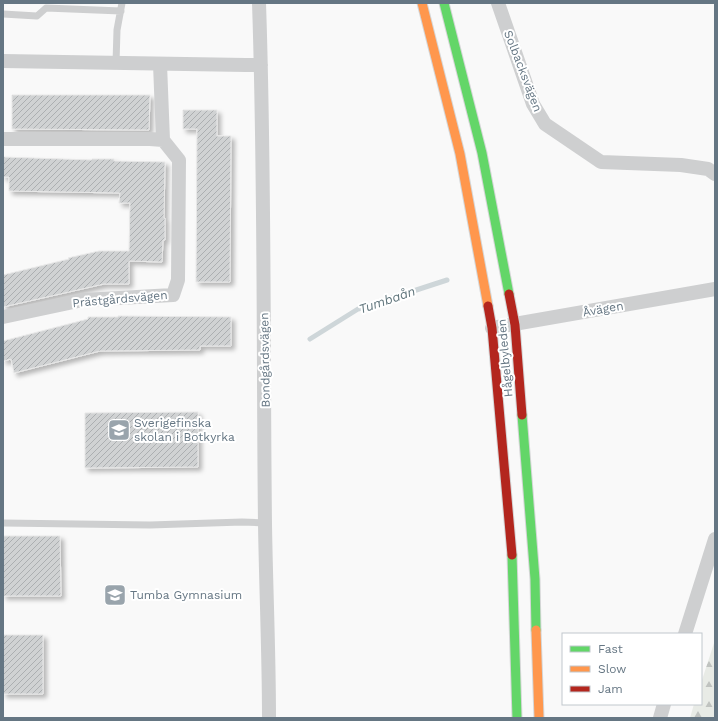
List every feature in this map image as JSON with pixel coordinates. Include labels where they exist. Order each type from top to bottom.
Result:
[{"type":"main road","name":"Hågelbyleden","points":[[422,3],[460,154],[492,328],[513,566],[516,718]]},
{"type":"main road","name":"Hågelbyleden","points":[[444,3],[482,153],[515,325],[535,579],[539,718]]},
{"type":"street","name":"Bondgårdsvägen","points":[[259,3],[265,380],[265,524],[269,718]]},
{"type":"street","name":"Solbacksvägen","points":[[498,3],[533,104],[545,124],[601,162],[681,165],[708,169],[715,174]]},
{"type":"street","points":[[3,61],[261,64]]},
{"type":"street","points":[[3,139],[163,140],[160,64]]},
{"type":"street","name":"Prästgårdsvägen","points":[[3,318],[83,300],[173,295],[178,280],[179,160],[163,140]]},
{"type":"street","name":"Åvägen","points":[[492,328],[715,289]]},
{"type":"street","points":[[685,633],[715,539]]},
{"type":"street","points":[[660,718],[664,705]]},
{"type":"lane","points":[[116,63],[117,30],[122,3]]},
{"type":"lane","points":[[3,14],[37,16],[46,8],[120,11]]},
{"type":"lane","points":[[3,524],[150,525],[242,522],[265,524]]},
{"type":"green space","points":[[715,640],[715,718],[690,718],[694,705],[702,705],[702,680]]},
{"type":"building","points":[[12,95],[150,95],[149,130],[12,129]]},
{"type":"building","points":[[183,110],[217,110],[217,136],[231,136],[230,282],[196,282],[197,129],[183,129]]},
{"type":"building","points":[[3,157],[92,160],[114,159],[114,161],[165,162],[165,240],[163,240],[162,262],[129,261],[129,284],[104,284],[3,307],[3,275],[99,251],[129,251],[130,203],[119,203],[120,193],[9,191],[9,177],[3,177]]},
{"type":"building","points":[[88,317],[231,317],[231,346],[200,346],[200,350],[100,351],[14,373],[11,359],[3,361],[3,341],[88,319]]},
{"type":"building","points":[[198,412],[198,467],[85,468],[85,413]]},
{"type":"building","points":[[3,536],[60,536],[61,596],[3,596]]},
{"type":"building","points":[[3,635],[43,635],[43,694],[3,694]]},
{"type":"waterway","name":"Tumbaån","points":[[310,339],[358,309],[447,280]]},
{"type":"traffic: fast","points":[[444,3],[482,153],[509,294]]},
{"type":"traffic: fast","points":[[522,415],[535,579],[536,630]]},
{"type":"traffic: fast","points":[[512,555],[517,718]]},
{"type":"traffic: slow","points":[[422,3],[460,154],[488,306]]},
{"type":"traffic: slow","points":[[536,630],[539,718]]},
{"type":"traffic: jam","points":[[509,294],[515,325],[522,415]]},
{"type":"traffic: jam","points":[[488,306],[492,328],[512,555]]},
{"type":"place","name":"Sverigefinska skolan i Botkyrka","points":[[119,430]]},
{"type":"place","name":"Tumba Gymnasium","points":[[115,595]]}]
